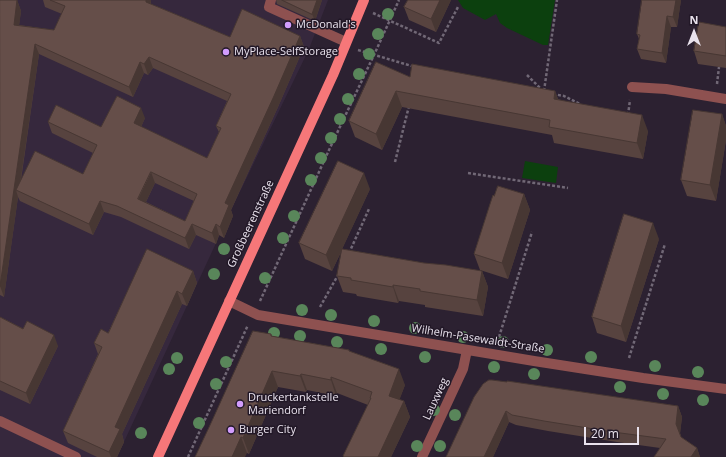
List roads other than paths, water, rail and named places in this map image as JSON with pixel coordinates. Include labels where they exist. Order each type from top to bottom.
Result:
[{"type":"main road","name":"Großbeerenstraße","points":[[158,457],[333,74],[362,4]]},
{"type":"street","points":[[270,4],[345,44]]},
{"type":"street","points":[[632,87],[666,89],[726,99]]},
{"type":"street","name":"Wilhelm-Pasewaldt-Straße","points":[[229,301],[258,316],[643,378],[726,389]]},
{"type":"street","name":"Lauxweg","points":[[422,457],[463,369],[467,350]]},
{"type":"street","points":[[0,421],[76,457]]},
{"type":"place","name":"McDonald's","points":[[288,25]]},
{"type":"place","name":"MyPlace-SelfStorage","points":[[226,52]]},
{"type":"place","name":"Druckertankstelle Mariendorf","points":[[240,404]]},
{"type":"place","name":"Burger City","points":[[231,430]]}]
